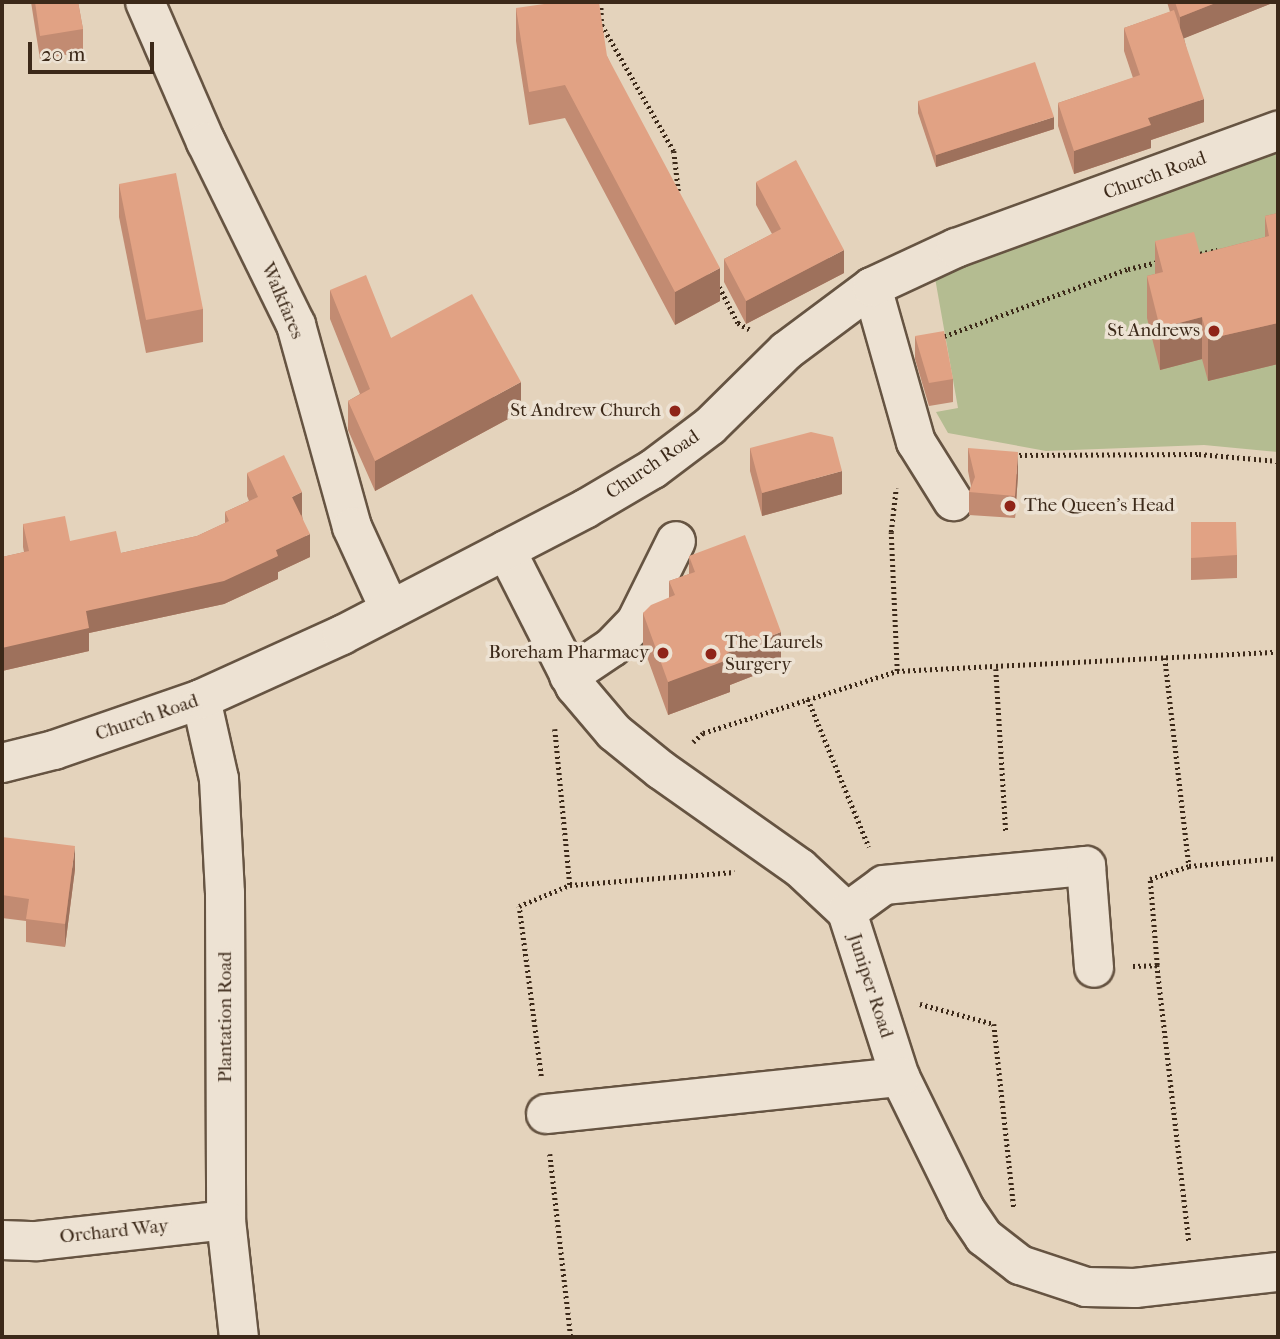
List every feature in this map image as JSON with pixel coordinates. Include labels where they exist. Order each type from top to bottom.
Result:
[{"type":"street","name":"Walkfares","points":[[145,2],[206,142],[296,325],[352,527],[390,610]]},
{"type":"street","name":"Church Road","points":[[2,763],[54,750],[201,699],[390,610],[506,550],[653,469],[710,426],[786,351],[872,287],[956,248],[1278,131]]},
{"type":"street","points":[[872,287],[916,442],[953,501]]},
{"type":"street","points":[[569,676],[611,648],[636,622],[676,541]]},
{"type":"street","name":"Juniper Road","points":[[506,550],[569,676],[614,732],[661,770],[800,868],[847,912],[900,1077],[965,1209],[984,1237],[1020,1265],[1086,1287],[1193,1282],[1278,1272]]},
{"type":"street","name":"Plantation Road","points":[[201,699],[219,779],[225,893],[226,1220],[239,1337]]},
{"type":"street","points":[[847,912],[884,885],[1086,866],[1094,968]]},
{"type":"street","points":[[545,1114],[900,1077]]},
{"type":"street","name":"Orchard Way","points":[[2,1240],[37,1241],[226,1220]]},
{"type":"path","points":[[601,2],[602,25],[674,151],[680,198]]},
{"type":"path","points":[[1188,256],[1225,248]]},
{"type":"path","points":[[891,351],[983,324],[1128,269],[1164,261]]},
{"type":"path","points":[[714,275],[738,323],[786,351]]},
{"type":"path","points":[[897,671],[891,532],[895,490],[916,442]]},
{"type":"path","points":[[1005,454],[1031,458],[1199,454],[1278,461]]},
{"type":"path","points":[[661,770],[703,733],[897,671],[996,669],[1278,652]]},
{"type":"path","points":[[1166,658],[1189,866]]},
{"type":"path","points":[[996,669],[1008,872]]},
{"type":"path","points":[[808,699],[884,885]]},
{"type":"path","points":[[555,724],[570,884]]},
{"type":"path","points":[[1193,1282],[1157,965],[1150,878],[1189,866],[1278,858]]},
{"type":"path","points":[[571,1337],[519,906],[570,884],[800,868]]},
{"type":"path","points":[[1094,968],[1157,965]]},
{"type":"path","points":[[872,990],[994,1024],[1020,1265]]},
{"type":"green space","points":[[1278,149],[1278,452],[1204,445],[1046,451],[948,433],[936,412],[958,408],[935,278]]},
{"type":"building","points":[[35,2],[78,2],[83,29],[40,36]]},
{"type":"building","points":[[558,2],[599,2],[607,56],[720,268],[675,292],[565,85],[529,92],[516,8]]},
{"type":"building","points":[[1175,2],[1218,2],[1180,17]]},
{"type":"building","points":[[1174,10],[1204,99],[1148,118],[1151,125],[1074,151],[1058,103],[1140,75],[1124,28]]},
{"type":"building","points":[[1035,62],[1054,117],[936,155],[918,101]]},
{"type":"building","points":[[796,160],[844,250],[746,301],[724,259],[781,229],[756,182]]},
{"type":"building","points":[[176,173],[203,309],[146,320],[119,184]]},
{"type":"building","points":[[1278,213],[1278,323],[1208,339],[1202,317],[1160,328],[1147,276],[1163,272],[1155,241],[1194,232],[1200,254],[1269,236],[1265,216]]},
{"type":"building","points":[[366,275],[391,338],[472,294],[521,382],[375,461],[348,401],[370,389],[330,290]]},
{"type":"building","points":[[944,331],[953,379],[929,383],[915,336]]},
{"type":"building","points":[[811,432],[833,437],[842,471],[762,493],[750,448]]},
{"type":"building","points":[[968,448],[1018,452],[1015,496],[969,492],[975,477]]},
{"type":"building","points":[[284,455],[302,492],[292,497],[310,534],[276,550],[278,556],[224,581],[86,611],[89,628],[2,648],[2,557],[29,551],[23,524],[65,516],[70,541],[116,531],[121,553],[197,536],[229,521],[225,512],[258,497],[247,473]]},
{"type":"building","points":[[1191,522],[1236,522],[1237,555],[1191,558]]},
{"type":"building","name":"The Laurels Surgery","points":[[745,535],[781,632],[727,653],[730,659],[668,682],[643,613],[651,605],[675,595],[669,581],[695,572],[689,556]]},
{"type":"building","points":[[2,837],[75,846],[65,924],[26,919],[29,899],[2,895]]},
{"type":"place","name":"St Andrews","points":[[1214,331]]},
{"type":"place","name":"St Andrew Church","points":[[675,411]]},
{"type":"place","name":"The Queen's Head","points":[[1010,506]]},
{"type":"place","name":"Boreham Pharmacy","points":[[663,653]]},
{"type":"place","name":"The Laurels Surgery","points":[[711,654]]}]
